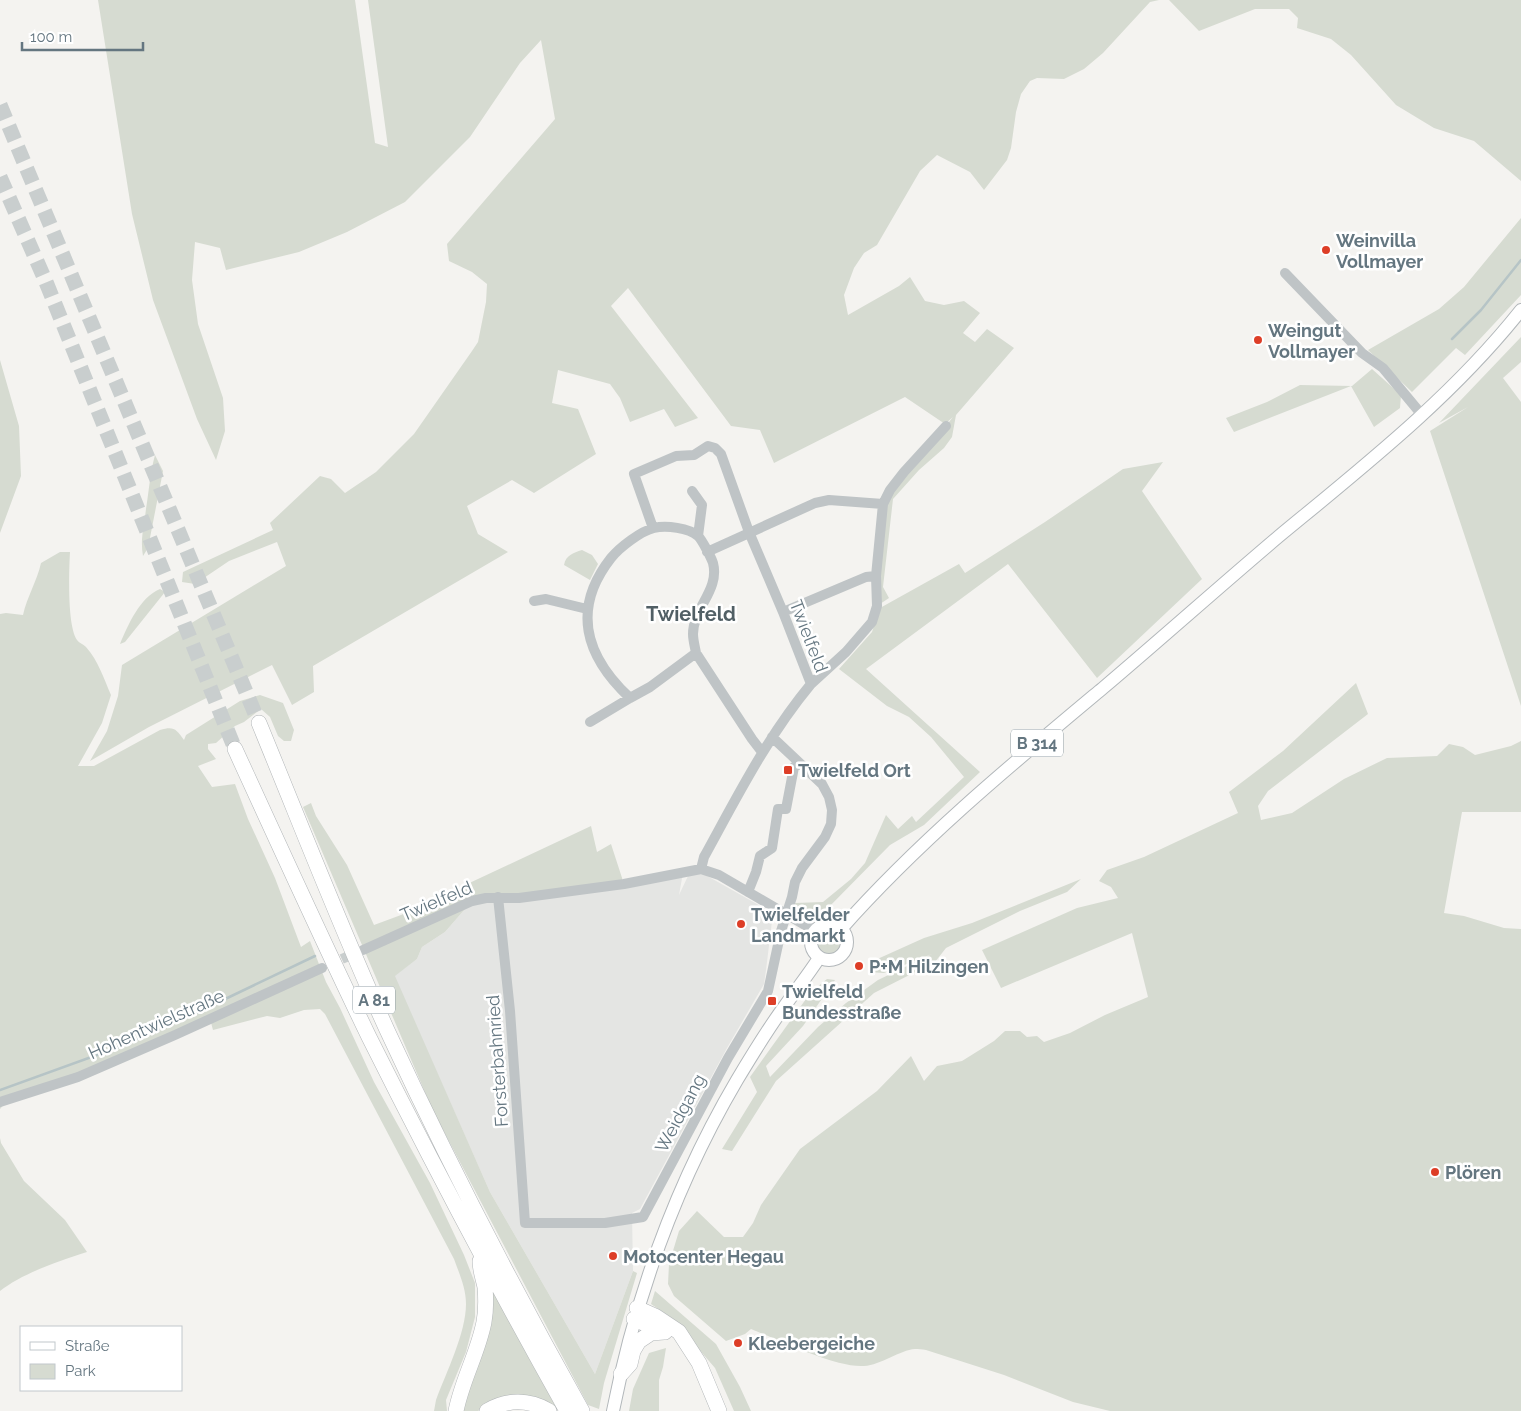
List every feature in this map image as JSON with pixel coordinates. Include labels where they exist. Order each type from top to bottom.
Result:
[{"type":"highway","name":"A 81","points":[[259,722],[353,954],[410,1080],[485,1232],[582,1411]]},
{"type":"highway","name":"A 81","points":[[235,749],[360,1018],[481,1254],[567,1411]]},
{"type":"highway","points":[[456,1411],[484,1322],[486,1295],[480,1269],[481,1254]]},
{"type":"highway","points":[[636,1314],[685,1343]]},
{"type":"highway","points":[[636,1314],[655,1316],[679,1332],[699,1363],[719,1411]]},
{"type":"highway","points":[[621,1374],[630,1364],[639,1341],[651,1333],[664,1332]]},
{"type":"highway","points":[[488,1411],[495,1406],[515,1401],[535,1404],[549,1411]]},
{"type":"main road","name":"B 314","points":[[841,930],[907,860],[985,788],[1422,415],[1469,370],[1521,310]]},
{"type":"main road","points":[[827,925],[841,930],[846,944],[842,954],[833,960],[819,958],[811,946],[811,940],[815,931],[827,925]]},
{"type":"main road","points":[[614,1406],[636,1314],[684,1182],[736,1081],[819,958]]},
{"type":"street","points":[[1285,272],[1362,353],[1383,368],[1422,415]]},
{"type":"street","points":[[811,684],[846,652],[872,622],[877,606],[876,576],[883,504],[890,490],[904,472],[946,426]]},
{"type":"street","name":"Twielfeld","points":[[363,950],[472,901],[498,897],[519,898],[624,884],[702,869],[704,857],[762,752],[792,707],[811,684],[749,532],[721,454],[715,448],[708,446],[694,455],[676,456],[634,474],[652,528]]},
{"type":"street","points":[[692,491],[702,505],[698,536]]},
{"type":"street","points":[[708,552],[815,503],[829,500],[883,504]]},
{"type":"street","points":[[630,698],[612,681],[598,659],[588,630],[588,609],[592,589],[601,571],[617,551],[634,538],[652,528],[682,529],[698,536],[713,562],[715,578],[699,610],[692,633],[696,653],[762,752]]},
{"type":"street","points":[[783,612],[866,577],[876,576]]},
{"type":"street","points":[[534,601],[546,599],[588,609]]},
{"type":"street","points":[[590,722],[650,687],[696,653]]},
{"type":"street","points":[[772,737],[822,784],[829,797],[832,810],[831,824],[826,838],[802,868],[795,882],[785,915]]},
{"type":"street","points":[[748,892],[760,856],[772,848],[778,809],[786,810],[794,767]]},
{"type":"street","points":[[702,869],[719,875],[815,931]]},
{"type":"street","name":"Forsterbahnried","points":[[498,897],[510,1011],[525,1223]]},
{"type":"street","name":"Weidgang","points":[[525,1223],[606,1223],[643,1217],[728,1058],[768,991],[785,915]]},
{"type":"street","name":"Hohentwielstraße","points":[[0,1102],[86,1073],[322,968]]},
{"type":"shaded area","points":[[683,873],[679,895],[688,876],[702,873],[773,913],[764,984],[727,1048],[640,1209],[632,1213],[633,1271],[595,1374],[490,1192],[394,976],[417,959],[422,947],[445,932],[472,901]]},
{"type":"green space","points":[[98,0],[355,0],[375,143],[388,147],[368,0],[1159,0],[1150,2],[1103,53],[1084,69],[1064,79],[1037,78],[1030,81],[1021,94],[1007,160],[984,190],[970,172],[937,155],[920,171],[877,245],[864,253],[854,268],[844,295],[848,315],[899,286],[910,277],[925,301],[944,305],[964,301],[980,313],[963,333],[975,342],[987,329],[1014,348],[956,415],[952,437],[944,448],[919,470],[893,499],[883,587],[889,598],[877,606],[883,504],[953,417],[945,424],[905,397],[774,463],[760,430],[731,426],[628,288],[611,306],[698,418],[675,427],[664,409],[630,422],[620,398],[610,384],[558,370],[552,403],[578,409],[596,454],[534,493],[512,480],[467,506],[478,534],[508,552],[313,666],[314,692],[292,705],[272,665],[149,727],[90,761],[107,731],[118,696],[122,665],[286,566],[277,542],[229,561],[195,584],[182,582],[183,572],[273,530],[270,523],[320,476],[331,479],[345,493],[376,472],[414,434],[478,342],[486,302],[487,284],[472,272],[449,261],[447,244],[555,119],[541,40],[520,63],[470,137],[405,202],[347,232],[299,252],[226,270],[220,248],[195,242],[192,280],[198,324],[223,398],[225,431],[216,460],[197,419],[153,300],[132,214]]},
{"type":"green space","points":[[1169,0],[1521,0],[1521,181],[1474,141],[1434,128],[1396,105],[1351,55],[1331,39],[1297,28],[1298,18],[1289,9],[1255,9],[1199,31]]},
{"type":"green space","points":[[1521,218],[1521,295],[1465,355],[1456,348],[1412,392],[1368,350],[1439,309],[1464,287]]},
{"type":"green space","points":[[1521,337],[1521,362],[1503,378],[1521,402],[1521,706],[1430,431],[1468,407],[1439,423]]},
{"type":"green space","points":[[0,360],[19,426],[21,476],[0,533]]},
{"type":"green space","points":[[1372,369],[1401,395],[1400,408],[1374,427],[1351,386],[1234,432],[1226,418],[1267,402],[1300,385],[1352,386]]},
{"type":"green space","points":[[155,455],[163,471],[148,548],[143,556],[143,533]]},
{"type":"green space","points":[[1163,462],[1142,491],[1202,579],[1097,678],[1008,564],[866,669],[980,772],[924,825],[890,845],[826,910],[806,923],[795,915],[795,903],[823,902],[851,879],[865,863],[886,815],[898,829],[912,816],[916,822],[964,777],[931,737],[909,717],[887,706],[839,669],[872,632],[880,608],[959,564],[965,573],[1123,469]]},
{"type":"green space","points":[[582,550],[592,555],[598,564],[590,580],[564,565],[568,557]]},
{"type":"green space","points":[[60,552],[70,552],[69,598],[74,633],[78,641],[86,647],[94,658],[111,695],[102,723],[78,766],[94,766],[160,730],[174,729],[184,740],[186,735],[240,701],[260,695],[283,703],[294,730],[291,741],[284,741],[278,736],[270,717],[261,709],[244,722],[235,726],[216,743],[208,744],[208,749],[216,759],[198,766],[212,787],[235,784],[248,819],[275,878],[301,947],[310,941],[326,982],[374,1082],[430,1183],[475,1283],[475,1317],[466,1352],[446,1400],[447,1411],[434,1411],[436,1400],[455,1353],[463,1327],[466,1304],[462,1281],[454,1259],[325,1014],[320,1009],[304,1010],[280,1018],[267,1016],[213,1030],[210,1019],[6,1102],[0,1109],[0,614],[23,615],[41,563]]},
{"type":"green space","points":[[160,589],[165,592],[125,642],[120,644],[131,620],[146,598]]},
{"type":"green space","points":[[1356,683],[1368,714],[1268,791],[1258,806],[1261,820],[1292,813],[1344,779],[1387,758],[1437,756],[1449,744],[1463,747],[1475,755],[1511,746],[1521,741],[1521,812],[1462,812],[1444,913],[1464,916],[1504,928],[1521,929],[1521,1411],[1110,1411],[1073,1402],[1004,1375],[925,1350],[909,1350],[877,1363],[864,1366],[838,1363],[751,1329],[745,1334],[726,1341],[674,1296],[668,1284],[669,1264],[679,1231],[697,1211],[724,1237],[743,1237],[753,1223],[761,1205],[800,1149],[877,1091],[911,1056],[924,1081],[937,1066],[962,1061],[994,1041],[1005,1031],[1020,1031],[1027,1037],[1037,1036],[1044,1042],[1070,1033],[1105,1015],[1148,997],[1132,933],[1001,988],[982,950],[1077,908],[1118,898],[1111,887],[1099,881],[1107,870],[1144,857],[1238,813],[1229,792],[1283,751]]},
{"type":"green space","points":[[311,803],[316,816],[347,865],[374,925],[401,915],[591,826],[597,852],[611,844],[624,884],[472,901],[445,932],[422,947],[417,959],[395,976],[490,1192],[595,1374],[633,1271],[637,1273],[604,1383],[599,1409],[588,1405],[433,1111],[303,807]]},
{"type":"green space","points":[[1081,879],[1067,892],[1020,911],[946,948],[935,962],[874,993],[776,1081],[732,1151],[722,1149],[757,1092],[750,1077],[811,992],[827,979],[835,980],[803,1026],[766,1066],[770,1077],[818,1027],[846,1003],[878,980],[932,954],[884,973],[868,972],[873,961],[924,938],[972,923]]},
{"type":"green space","points":[[829,930],[838,934],[842,943],[838,952],[829,956],[820,952],[816,943],[820,934]]},
{"type":"green space","points":[[0,1138],[1,1143],[24,1181],[65,1220],[87,1252],[30,1273],[0,1291]]},
{"type":"green space","points":[[492,1290],[556,1407],[498,1400],[478,1411],[460,1411]]},
{"type":"green space","points":[[655,1291],[716,1344],[751,1411],[734,1411],[715,1368],[673,1319],[651,1304]]},
{"type":"green space","points":[[666,1348],[659,1380],[659,1411],[629,1411],[633,1389],[649,1353]]},
{"type":"waterway","points":[[1452,339],[1481,310],[1521,260]]},
{"type":"waterway","points":[[0,1090],[119,1047],[196,1013],[315,956]]},
{"type":"tunnel","points":[[0,105],[259,723]]},
{"type":"tunnel","points":[[0,177],[46,282],[235,749]]},
{"type":"tunnel","points":[[328,965],[358,952]]},
{"type":"place","name":"Weinvilla Vollmayer","points":[[1326,250]]},
{"type":"place","name":"Weingut Vollmayer","points":[[1258,340]]},
{"type":"place","name":"Twielfeld Ort","points":[[788,770]]},
{"type":"place","name":"Twielfelder Landmarkt","points":[[741,924]]},
{"type":"place","name":"P+M Hilzingen","points":[[859,966]]},
{"type":"place","name":"Twielfeld Bundesstraße","points":[[772,1001]]},
{"type":"place","name":"Plören","points":[[1435,1172]]},
{"type":"place","name":"Motocenter Hegau","points":[[613,1256]]},
{"type":"place","name":"Kleebergeiche","points":[[738,1343]]},
{"type":"district","name":"Twielfeld","points":[[691,614]]}]
